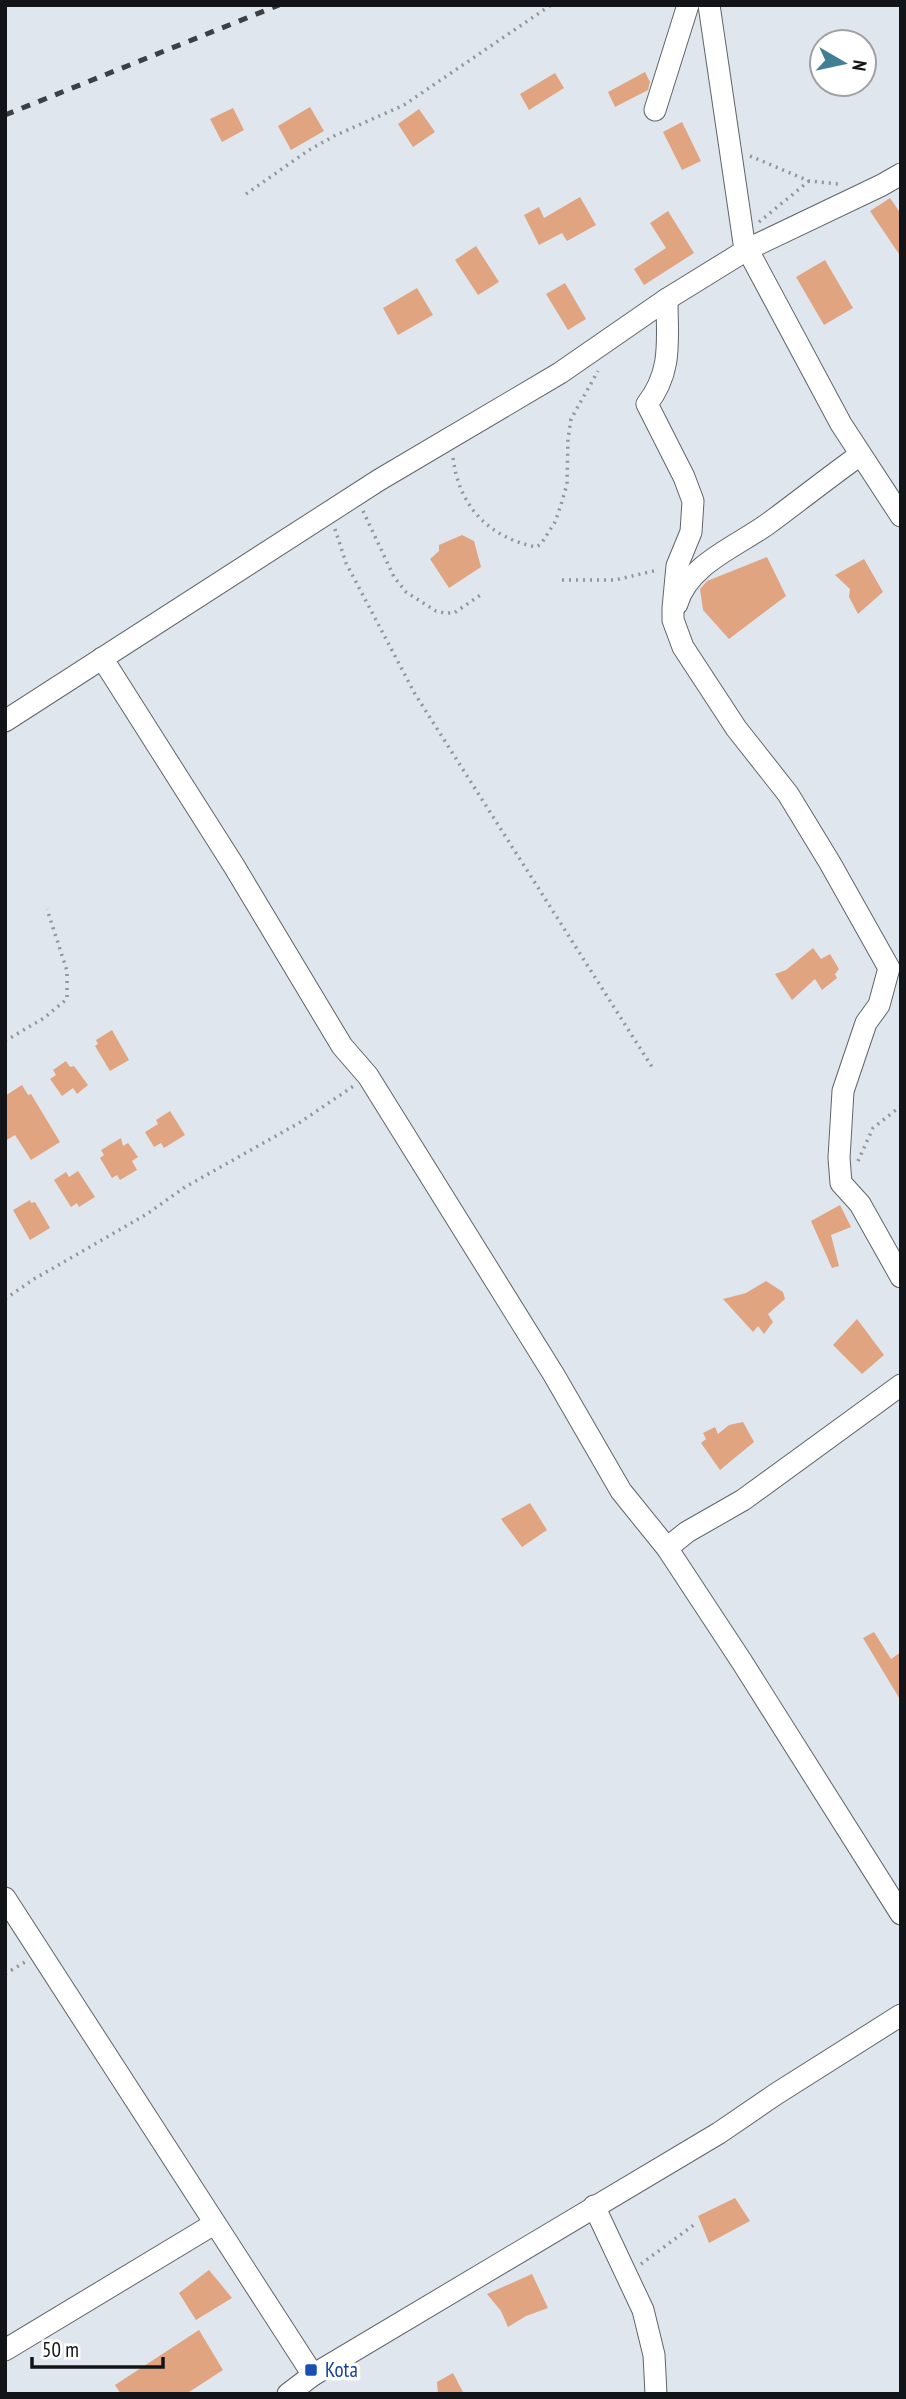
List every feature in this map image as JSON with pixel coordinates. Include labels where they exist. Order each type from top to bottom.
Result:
[{"type":"street","points":[[655,110],[688,5]]},
{"type":"street","points":[[709,5],[745,242],[841,425],[901,516]]},
{"type":"street","points":[[5,721],[379,480],[560,373],[745,242],[883,185],[901,174]]},
{"type":"street","points":[[667,299],[668,362],[657,391],[647,404],[684,477],[693,501],[691,532],[677,566],[673,620],[683,647],[716,698],[788,794],[889,968],[879,1005],[866,1023],[843,1091],[839,1151],[841,1183],[860,1204],[901,1277]]},
{"type":"street","points":[[673,620],[681,592],[707,564],[746,540],[860,455]]},
{"type":"street","points":[[691,532],[707,564]]},
{"type":"street","points":[[102,658],[234,866],[342,1046],[368,1076],[554,1375],[621,1491],[667,1548],[901,1914]]},
{"type":"street","points":[[667,1548],[687,1532],[743,1500],[901,1385]]},
{"type":"street","points":[[5,1898],[214,2224],[302,2387],[594,2206],[719,2133],[901,2015]]},
{"type":"street","points":[[594,2206],[643,2310],[654,2355],[656,2394]]},
{"type":"street","points":[[5,2350],[214,2224]]},
{"type":"path","points":[[246,194],[309,150],[404,104],[551,5]]},
{"type":"path","points":[[730,146],[809,181],[846,184]]},
{"type":"path","points":[[745,242],[809,181]]},
{"type":"path","points":[[450,438],[456,479],[477,516],[498,534],[532,547],[541,544],[555,522],[567,484],[568,439],[572,419],[596,375],[610,339]]},
{"type":"path","points":[[356,497],[394,577],[407,592],[436,611],[445,613],[453,613],[482,594]]},
{"type":"path","points":[[330,513],[346,562],[415,694],[652,1067]]},
{"type":"path","points":[[562,580],[615,580],[677,566]]},
{"type":"path","points":[[5,1041],[44,1018],[68,999],[67,971],[47,909]]},
{"type":"path","points":[[5,1299],[34,1279],[147,1214],[185,1188],[299,1124],[368,1076]]},
{"type":"path","points":[[841,1183],[859,1161],[873,1128],[901,1106]]},
{"type":"path","points":[[5,1974],[39,1954]]},
{"type":"path","points":[[628,2275],[695,2224]]},
{"type":"building","points":[[645,72],[650,82],[648,90],[615,107],[608,92]]},
{"type":"building","points":[[555,73],[564,88],[529,110],[520,94]]},
{"type":"building","points":[[310,107],[324,131],[291,150],[278,126]]},
{"type":"building","points":[[233,108],[244,130],[222,142],[210,119]]},
{"type":"building","points":[[419,109],[435,132],[413,147],[398,124]]},
{"type":"building","points":[[682,122],[701,161],[682,170],[663,132]]},
{"type":"building","points":[[580,197],[596,225],[567,241],[562,233],[539,245],[524,215],[539,207],[544,218]]},
{"type":"building","points":[[890,198],[901,214],[901,257],[870,211]]},
{"type":"building","points":[[668,211],[694,253],[644,285],[634,269],[666,248],[650,223]]},
{"type":"building","points":[[476,246],[499,282],[478,295],[455,260]]},
{"type":"building","points":[[825,260],[853,308],[824,325],[796,277]]},
{"type":"building","points":[[565,283],[586,319],[568,330],[546,294]]},
{"type":"building","points":[[417,288],[433,315],[398,335],[383,308]]},
{"type":"building","points":[[462,535],[474,541],[481,567],[449,588],[430,559],[439,551],[439,545]]},
{"type":"building","points":[[767,557],[786,596],[729,639],[703,610],[700,589],[707,581]]},
{"type":"building","points":[[864,559],[883,592],[858,614],[849,597],[850,589],[835,575]]},
{"type":"building","points":[[813,948],[821,959],[830,954],[839,969],[835,974],[837,978],[822,990],[815,979],[792,1000],[775,974],[786,970]]},
{"type":"building","points":[[112,1030],[129,1060],[110,1071],[95,1046],[98,1044],[96,1040]]},
{"type":"building","points":[[66,1061],[70,1067],[74,1066],[88,1085],[77,1094],[73,1088],[62,1096],[50,1079],[56,1075],[53,1070]]},
{"type":"building","points":[[22,1085],[28,1095],[31,1094],[60,1142],[31,1160],[15,1135],[5,1141],[5,1096]]},
{"type":"building","points":[[170,1111],[185,1135],[164,1148],[161,1143],[154,1147],[145,1132],[158,1124],[156,1120]]},
{"type":"building","points":[[121,1138],[123,1146],[128,1143],[138,1157],[132,1161],[137,1170],[120,1180],[117,1175],[112,1178],[100,1158],[104,1155],[101,1150]]},
{"type":"building","points":[[78,1171],[95,1197],[79,1207],[77,1203],[71,1207],[54,1180],[66,1172],[69,1177]]},
{"type":"building","points":[[30,1200],[31,1203],[35,1202],[50,1228],[30,1240],[13,1210]]},
{"type":"building","points":[[840,1205],[851,1227],[831,1235],[839,1266],[832,1268],[811,1221]]},
{"type":"building","points":[[766,1281],[783,1292],[785,1299],[768,1314],[773,1322],[764,1334],[758,1326],[753,1332],[723,1299],[746,1293]]},
{"type":"building","points":[[857,1319],[884,1355],[862,1374],[833,1345]]},
{"type":"building","points":[[743,1422],[754,1442],[720,1470],[701,1443],[706,1439],[703,1433],[715,1427],[718,1434],[729,1425]]},
{"type":"building","points":[[530,1503],[547,1530],[522,1547],[501,1519]]},
{"type":"building","points":[[874,1632],[891,1659],[901,1652],[901,1701],[863,1638]]},
{"type":"building","points":[[735,2198],[750,2221],[709,2243],[698,2216]]},
{"type":"building","points":[[209,2270],[232,2298],[196,2320],[179,2293]]},
{"type":"building","points":[[532,2274],[548,2308],[526,2316],[508,2327],[501,2311],[487,2294]]},
{"type":"building","points":[[199,2330],[223,2370],[186,2394],[121,2394],[115,2385]]},
{"type":"building","points":[[453,2373],[464,2394],[438,2394],[437,2382]]},
{"type":"railway","points":[[5,115],[279,5]]},
{"type":"place","name":"Kota","points":[[311,2370]]}]
